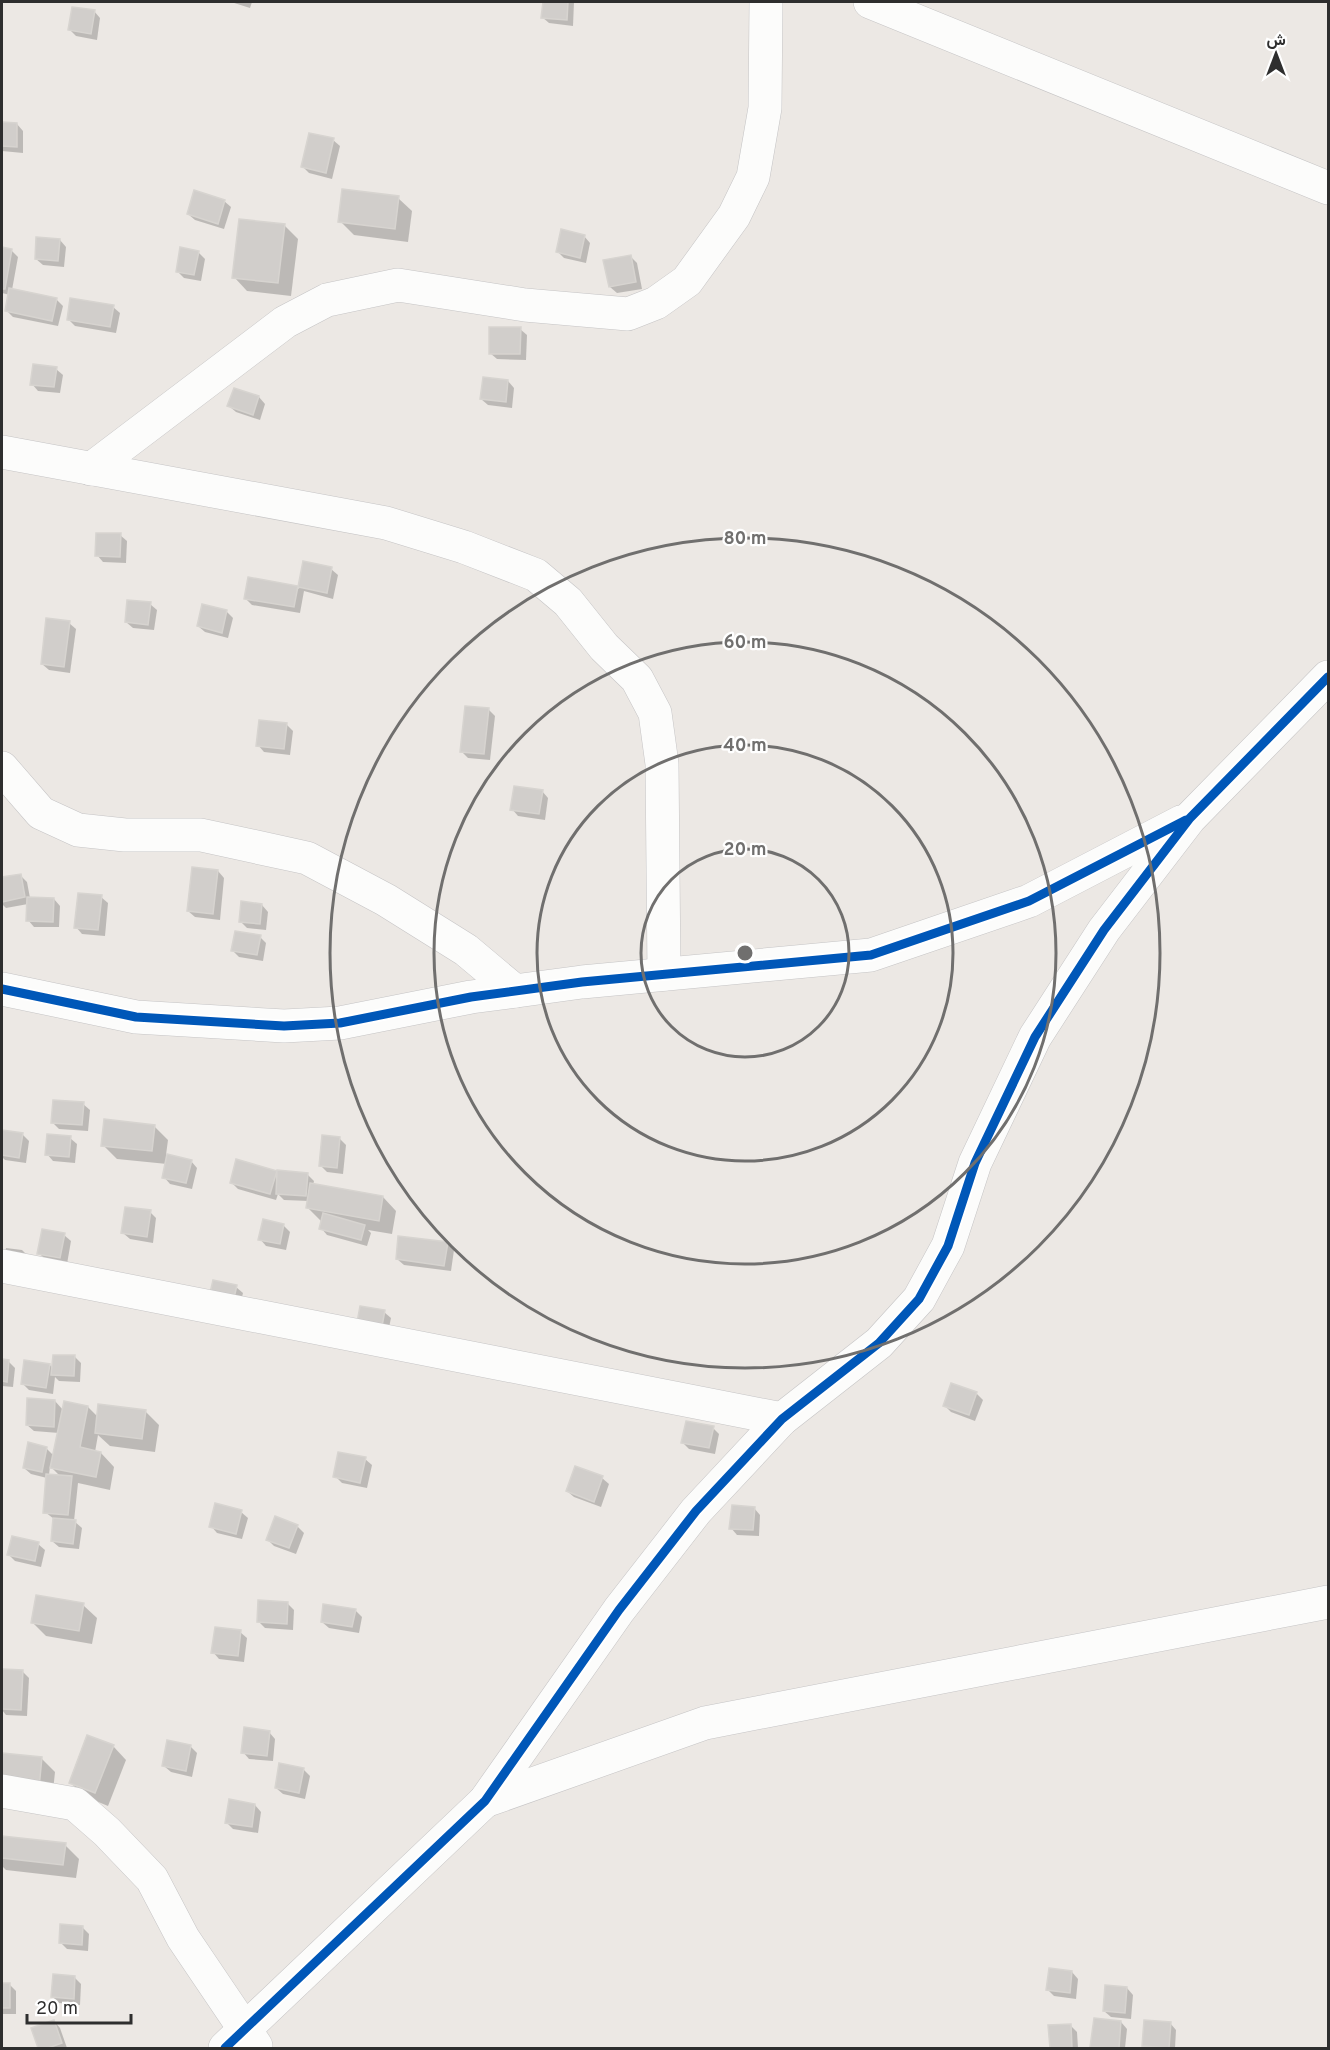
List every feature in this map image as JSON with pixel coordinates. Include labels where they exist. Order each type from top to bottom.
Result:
[{"type":"street","points":[[91,469],[285,322],[327,300],[398,285],[525,305],[628,314],[656,303],[687,281],[734,216],[753,177],[765,108],[766,2]]},
{"type":"street","points":[[870,2],[1329,188]]},
{"type":"street","points":[[2,452],[386,523],[464,547],[536,575],[568,602],[604,647],[637,679],[655,713],[662,764],[664,974]]},
{"type":"street","points":[[2,1791],[75,1804],[107,1832],[152,1879],[242,2042],[485,1802],[619,1610],[696,1511],[782,1419],[879,1342],[919,1299],[948,1246],[975,1163],[1035,1037],[1104,930],[1190,818],[1329,677]]},
{"type":"street","points":[[2,768],[41,813],[78,830],[125,835],[201,835],[306,858],[386,900],[466,950],[514,991]]},
{"type":"street","points":[[2,989],[136,1017],[284,1026],[340,1023],[471,997],[514,991],[664,974],[871,955],[1029,902],[1190,818]]},
{"type":"street","points":[[2,1266],[782,1419]]},
{"type":"street","points":[[485,1802],[705,1723],[1329,1602]]},
{"type":"building","points":[[543,2],[568,2],[567,20],[541,18]]},
{"type":"building","points":[[72,7],[95,10],[91,34],[68,30]]},
{"type":"building","points":[[2,122],[17,123],[17,147],[2,146]]},
{"type":"building","points":[[309,133],[334,138],[326,173],[301,167]]},
{"type":"building","points":[[342,189],[399,196],[395,229],[338,222]]},
{"type":"building","points":[[194,190],[225,200],[218,224],[187,214]]},
{"type":"building","points":[[239,219],[285,224],[278,283],[232,278]]},
{"type":"building","points":[[561,229],[585,235],[580,258],[556,252]]},
{"type":"building","points":[[36,237],[60,239],[58,261],[35,259]]},
{"type":"building","points":[[2,247],[12,249],[5,289],[2,289]]},
{"type":"building","points":[[180,247],[199,251],[194,275],[176,272]]},
{"type":"building","points":[[631,255],[636,282],[609,287],[603,260]]},
{"type":"building","points":[[9,288],[57,298],[52,321],[5,311]]},
{"type":"building","points":[[70,298],[114,305],[110,327],[67,320]]},
{"type":"building","points":[[489,327],[521,327],[520,354],[489,354]]},
{"type":"building","points":[[33,364],[57,367],[54,387],[30,385]]},
{"type":"building","points":[[483,377],[508,380],[506,402],[480,399]]},
{"type":"building","points":[[234,388],[259,396],[253,415],[227,406]]},
{"type":"building","points":[[96,533],[121,533],[120,557],[95,556]]},
{"type":"building","points":[[303,561],[332,567],[327,593],[298,587]]},
{"type":"building","points":[[248,577],[298,586],[294,607],[244,599]]},
{"type":"building","points":[[127,600],[151,602],[148,625],[125,622]]},
{"type":"building","points":[[202,604],[227,610],[222,633],[197,626]]},
{"type":"building","points":[[46,618],[70,621],[64,667],[41,664]]},
{"type":"building","points":[[465,706],[489,708],[484,754],[460,752]]},
{"type":"building","points":[[259,720],[287,723],[284,749],[256,746]]},
{"type":"building","points":[[514,786],[543,790],[539,814],[510,810]]},
{"type":"building","points":[[192,867],[218,870],[213,914],[187,911]]},
{"type":"building","points":[[21,874],[25,897],[2,902],[2,877]]},
{"type":"building","points":[[78,893],[102,895],[98,930],[74,928]]},
{"type":"building","points":[[27,897],[54,898],[53,922],[26,921]]},
{"type":"building","points":[[241,901],[262,904],[260,924],[239,922]]},
{"type":"building","points":[[235,931],[261,935],[257,955],[231,951]]},
{"type":"building","points":[[53,1100],[84,1102],[82,1125],[51,1123]]},
{"type":"building","points":[[104,1119],[155,1125],[152,1151],[101,1146]]},
{"type":"building","points":[[2,1130],[23,1133],[19,1158],[2,1155]]},
{"type":"building","points":[[47,1134],[71,1136],[69,1157],[45,1155]]},
{"type":"building","points":[[322,1135],[340,1137],[337,1168],[319,1166]]},
{"type":"building","points":[[167,1154],[192,1160],[186,1183],[162,1178]]},
{"type":"building","points":[[236,1159],[277,1171],[270,1194],[230,1183]]},
{"type":"building","points":[[277,1170],[308,1173],[306,1196],[276,1194]]},
{"type":"building","points":[[310,1183],[383,1196],[379,1221],[306,1208]]},
{"type":"building","points":[[125,1207],[151,1210],[147,1237],[121,1233]]},
{"type":"building","points":[[323,1213],[365,1225],[361,1240],[319,1229]]},
{"type":"building","points":[[263,1219],[284,1224],[280,1244],[258,1240]]},
{"type":"building","points":[[42,1229],[65,1233],[60,1258],[37,1254]]},
{"type":"building","points":[[398,1236],[448,1242],[444,1266],[396,1259]]},
{"type":"building","points":[[213,1280],[237,1285],[232,1307],[208,1302]]},
{"type":"building","points":[[360,1306],[385,1310],[381,1332],[356,1328]]},
{"type":"building","points":[[53,1355],[75,1355],[74,1376],[51,1375]]},
{"type":"building","points":[[2,1359],[9,1360],[7,1382],[2,1381]]},
{"type":"building","points":[[24,1360],[50,1364],[46,1388],[21,1384]]},
{"type":"building","points":[[951,1383],[977,1392],[969,1415],[943,1406]]},
{"type":"building","points":[[27,1398],[55,1400],[54,1427],[26,1425]]},
{"type":"building","points":[[64,1401],[88,1406],[80,1447],[101,1452],[96,1477],[50,1468]]},
{"type":"building","points":[[98,1404],[146,1410],[142,1439],[95,1433]]},
{"type":"building","points":[[686,1421],[714,1426],[709,1448],[681,1443]]},
{"type":"building","points":[[28,1442],[47,1447],[42,1472],[23,1468]]},
{"type":"building","points":[[338,1452],[366,1457],[360,1483],[333,1477]]},
{"type":"building","points":[[575,1466],[603,1476],[594,1502],[566,1491]]},
{"type":"building","points":[[46,1474],[72,1476],[68,1515],[43,1513]]},
{"type":"building","points":[[215,1503],[242,1510],[236,1534],[209,1527]]},
{"type":"building","points":[[732,1505],[755,1507],[753,1530],[729,1529]]},
{"type":"building","points":[[275,1516],[298,1525],[289,1548],[266,1540]]},
{"type":"building","points":[[53,1518],[76,1520],[73,1544],[51,1541]]},
{"type":"building","points":[[12,1536],[39,1542],[35,1561],[7,1555]]},
{"type":"building","points":[[36,1595],[84,1603],[79,1631],[31,1623]]},
{"type":"building","points":[[258,1600],[288,1602],[287,1624],[257,1622]]},
{"type":"building","points":[[323,1604],[356,1609],[352,1627],[321,1622]]},
{"type":"building","points":[[215,1627],[241,1630],[238,1656],[211,1653]]},
{"type":"building","points":[[2,1669],[23,1670],[21,1710],[2,1709]]},
{"type":"building","points":[[244,1727],[270,1731],[267,1756],[241,1753]]},
{"type":"building","points":[[87,1735],[114,1745],[95,1793],[69,1783]]},
{"type":"building","points":[[167,1740],[191,1745],[186,1771],[162,1766]]},
{"type":"building","points":[[2,1753],[42,1757],[39,1788],[2,1784]]},
{"type":"building","points":[[279,1763],[304,1768],[299,1793],[275,1788]]},
{"type":"building","points":[[229,1799],[255,1804],[252,1827],[225,1823]]},
{"type":"building","points":[[2,1836],[66,1843],[63,1865],[2,1858]]},
{"type":"building","points":[[60,1924],[83,1926],[82,1945],[59,1943]]},
{"type":"building","points":[[1049,1968],[1072,1971],[1070,1993],[1046,1990]]},
{"type":"building","points":[[53,1974],[75,1976],[74,1999],[51,1997]]},
{"type":"building","points":[[2,1983],[10,1983],[10,2008],[2,2008]]},
{"type":"building","points":[[1105,1985],[1127,1987],[1125,2013],[1103,2011]]},
{"type":"building","points":[[1094,2018],[1121,2021],[1119,2048],[1090,2047]]},
{"type":"building","points":[[54,2020],[62,2043],[48,2048],[38,2048],[31,2028]]},
{"type":"building","points":[[1144,2020],[1171,2022],[1169,2048],[1142,2046]]},
{"type":"building","points":[[1071,2024],[1072,2048],[1050,2048],[1048,2025]]},
{"type":"cycle path","points":[[225,2048],[485,1801],[619,1610],[696,1511],[782,1419],[879,1343],[919,1299],[948,1246],[975,1163],[1035,1037],[1104,930],[1190,818],[1328,677]]},
{"type":"cycle path","points":[[2,989],[136,1017],[284,1026],[340,1023],[471,997],[582,982],[871,955],[1029,901],[1186,820]]}]
